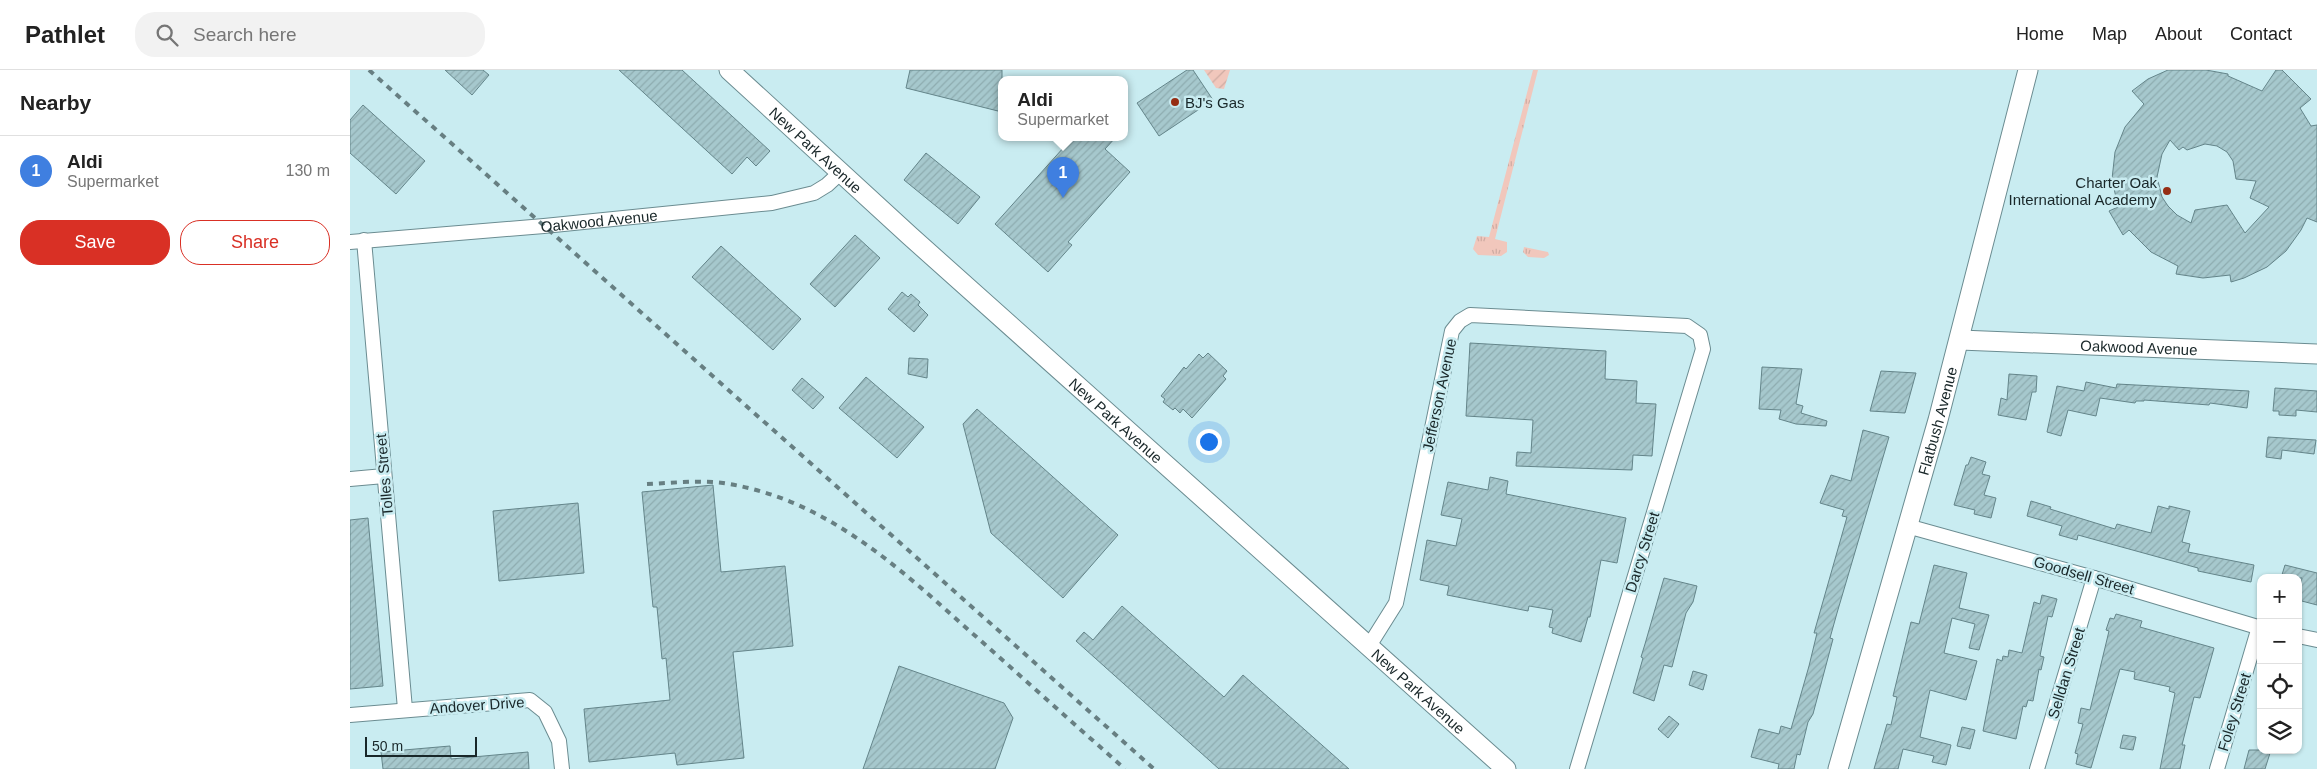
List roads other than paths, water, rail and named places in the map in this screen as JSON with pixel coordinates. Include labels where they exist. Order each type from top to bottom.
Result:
[{"type":"street","name":"New Park Avenue","points":[[729,70],[840,172],[1506,769]]},
{"type":"street","name":"Flatbush Avenue","points":[[1838,769],[1960,340],[2028,70]]},
{"type":"street","name":"Oakwood Avenue","points":[[350,242],[544,226],[772,203],[814,193],[827,185],[840,172]]},
{"type":"street","name":"Tolles Street","points":[[364,240],[405,709]]},
{"type":"street","name":"Jefferson Avenue","points":[[1369,646],[1396,603],[1452,331],[1460,321],[1470,315],[1687,326],[1700,335]]},
{"type":"street","name":"Darcy Street","points":[[1577,769],[1703,349],[1700,335]]},
{"type":"street","name":"Oakwood Avenue","points":[[1960,340],[2317,354]]},
{"type":"street","points":[[350,480],[384,476]]},
{"type":"street","name":"Goodsell Street","points":[[1907,526],[2257,626]]},
{"type":"street","name":"Selldan Street","points":[[2037,769],[2094,578]]},
{"type":"street","name":"Foley Street","points":[[2217,769],[2257,637]]},
{"type":"street","points":[[2302,637],[2317,640]]},
{"type":"street","name":"Andover Drive","points":[[350,715],[530,700],[545,712],[549,719],[559,742],[562,769]]},
{"type":"railway","points":[[369,70],[1154,769]]},
{"type":"railway","points":[[647,484],[723,483],[760,491],[795,503],[827,520],[888,560],[1125,769]]},
{"type":"place","name":"BJ's Gas","points":[[1175,102]]},
{"type":"place","name":"Charter Oak International Academy","points":[[2167,191]]},
{"type":"place","name":"Aldi","points":[[1063,198]]}]
